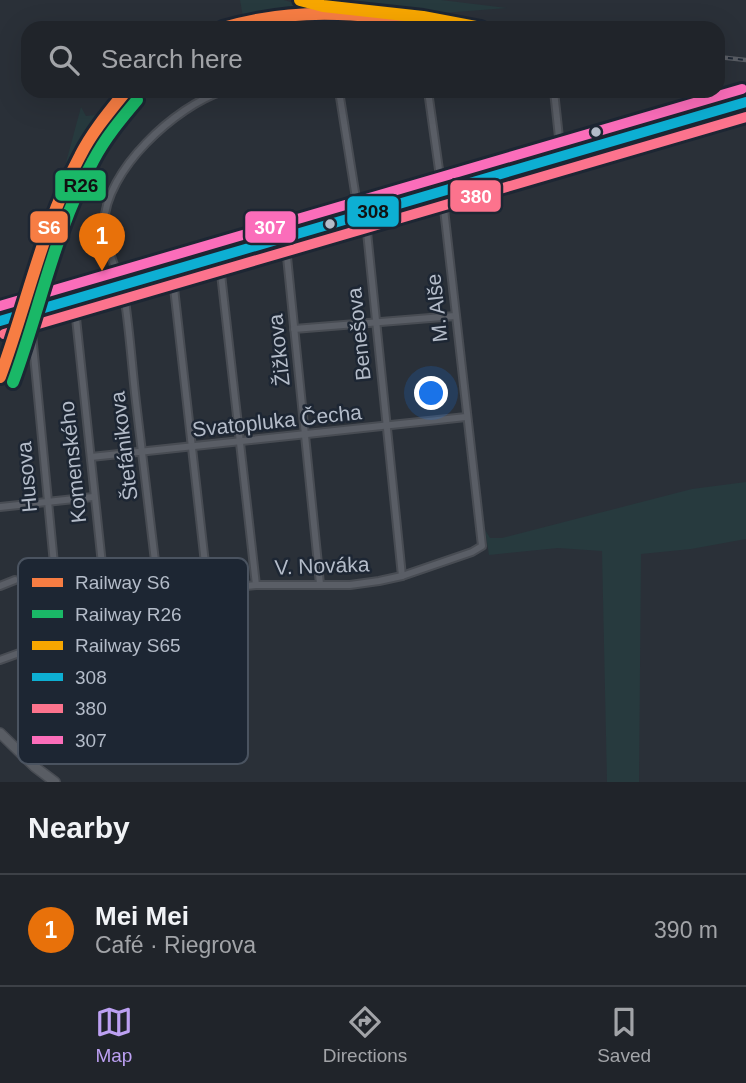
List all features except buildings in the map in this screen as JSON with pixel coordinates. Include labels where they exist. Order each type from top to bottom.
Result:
[{"type":"main road","points":[[0,321],[746,102]]},
{"type":"main road","points":[[0,733],[18,750]]},
{"type":"main road","points":[[33,764],[55,782]]},
{"type":"street","name":"Štefánikova","points":[[155,558],[125,298],[104,225],[114,190],[127,166],[166,122],[208,98]]},
{"type":"street","name":"Benešova","points":[[340,98],[358,211],[366,222],[402,576]]},
{"type":"street","name":"M. Alše","points":[[429,98],[482,545]]},
{"type":"street","points":[[555,98],[561,156]]},
{"type":"street","name":"Žižkova","points":[[285,237],[320,584]]},
{"type":"street","points":[[219,256],[256,585]]},
{"type":"street","points":[[172,270],[204,558]]},
{"type":"street","name":"Komenského","points":[[74,299],[100,558]]},
{"type":"street","name":"Husova","points":[[30,313],[52,558]]},
{"type":"street","points":[[294,329],[455,316]]},
{"type":"street","name":"Svatopluka Čecha","points":[[91,457],[466,417]]},
{"type":"street","points":[[0,507],[93,497]]},
{"type":"street","name":"V. Nováka","points":[[248,586],[350,585],[402,576],[472,552],[482,545]]},
{"type":"street","points":[[0,586],[15,580]]},
{"type":"street","name":"V. Nováka","points":[[0,660],[18,653]]},
{"type":"green space","points":[[240,0],[284,0],[303,6],[243,17]]},
{"type":"green space","points":[[319,0],[441,0],[507,8],[443,13]]},
{"type":"green space","points":[[81,107],[86,116],[95,115],[61,181]]},
{"type":"green space","points":[[746,110],[746,113],[705,124],[691,132],[691,129],[709,120]]},
{"type":"green space","points":[[680,129],[691,132],[672,134],[456,198],[447,204],[445,195],[666,131]]},
{"type":"green space","points":[[746,482],[746,539],[691,549],[641,554],[639,782],[607,782],[602,551],[558,548],[489,555],[485,530],[490,538],[502,538],[692,489]]},
{"type":"railway","points":[[725,58],[746,60]]},
{"type":"rail line","name":"S65","points":[[300,0],[323,6],[444,21]]},
{"type":"rail line","name":"S6","points":[[253,21],[311,14],[409,21]]},
{"type":"rail line","name":"S6","points":[[0,377],[67,182],[90,139],[120,98]]},
{"type":"rail line","name":"R26","points":[[13,382],[68,214],[103,144],[137,100]]},
{"type":"transit line","name":"307","points":[[725,94],[742,89]]},
{"type":"transit line","name":"307","points":[[0,306],[711,98]]},
{"type":"transit line","name":"308","points":[[0,321],[746,102]]},
{"type":"transit line","name":"380","points":[[4,334],[746,117]]},
{"type":"place","name":"Mei Mei","points":[[102,271]]}]
